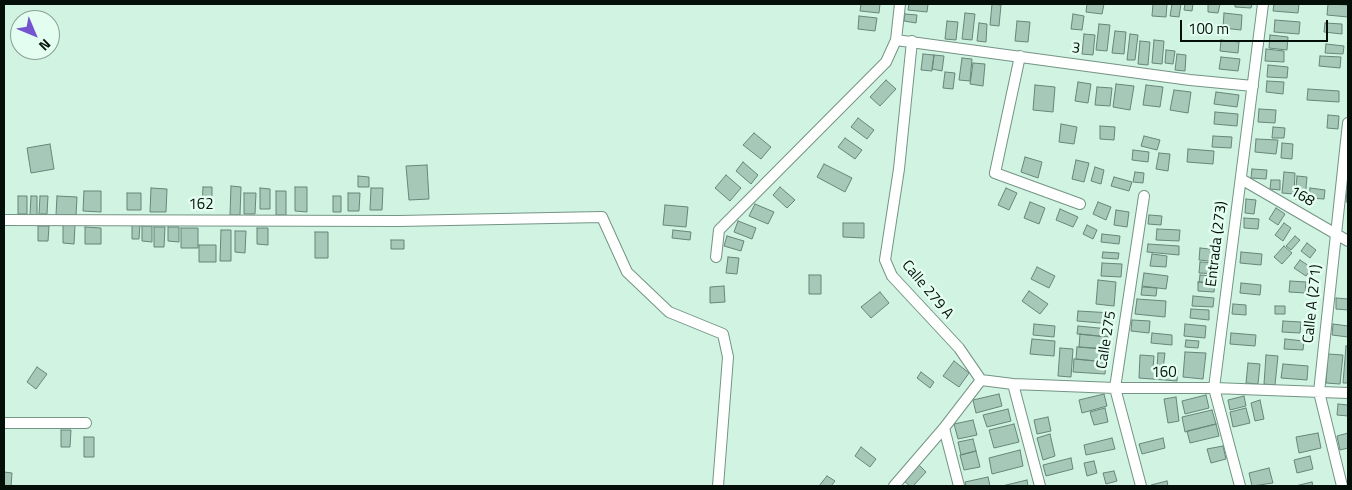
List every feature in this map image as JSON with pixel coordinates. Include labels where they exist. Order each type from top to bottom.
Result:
[{"type":"street","points":[[716,257],[719,230],[886,62],[896,40],[900,4]]},
{"type":"street","name":"Entrada (273)","points":[[1240,486],[1214,388],[1263,4]]},
{"type":"street","name":"3","points":[[896,40],[1252,86]]},
{"type":"street","name":"Calle 279 A","points":[[912,41],[899,168],[885,260],[892,276],[959,348],[981,380]]},
{"type":"street","points":[[1020,56],[995,173],[1080,204]]},
{"type":"street","name":"Calle A (271)","points":[[1342,486],[1319,392],[1348,123]]},
{"type":"street","name":"168","points":[[1240,179],[1348,241]]},
{"type":"street","name":"Calle 275","points":[[1141,486],[1115,388],[1144,196]]},
{"type":"street","name":"162","points":[[4,220],[399,221],[602,217],[628,272],[662,306],[669,312],[723,334],[728,357],[718,486]]},
{"type":"street","points":[[894,486],[944,428],[981,380]]},
{"type":"street","name":"160","points":[[981,380],[1013,384],[1115,388],[1214,388],[1348,393]]},
{"type":"street","points":[[1013,384],[1040,486]]},
{"type":"street","points":[[4,423],[86,423]]},
{"type":"street","points":[[944,428],[959,486]]},
{"type":"building","points":[[861,4],[880,4],[879,13],[860,11]]},
{"type":"building","points":[[909,4],[928,4],[927,12],[908,10]]},
{"type":"building","points":[[992,4],[1001,5],[999,26],[990,25]]},
{"type":"building","points":[[1087,4],[1104,4],[1102,14],[1086,12]]},
{"type":"building","points":[[1153,4],[1167,4],[1166,17],[1152,16]]},
{"type":"building","points":[[1172,4],[1181,4],[1179,17],[1170,16]]},
{"type":"building","points":[[1185,4],[1193,4],[1192,11],[1184,10]]},
{"type":"building","points":[[1208,4],[1220,4],[1218,13],[1208,12]]},
{"type":"building","points":[[1235,4],[1252,4],[1251,8],[1235,7]]},
{"type":"building","points":[[1274,4],[1299,4],[1298,13],[1273,11]]},
{"type":"building","points":[[1328,4],[1348,5],[1348,17],[1327,15]]},
{"type":"building","points":[[965,13],[975,14],[972,40],[962,39]]},
{"type":"building","points":[[1224,13],[1242,15],[1241,30],[1223,28]]},
{"type":"building","points":[[905,14],[917,15],[916,23],[904,21]]},
{"type":"building","points":[[1073,14],[1084,16],[1082,30],[1071,29]]},
{"type":"building","points":[[859,16],[877,18],[875,31],[858,29]]},
{"type":"building","points":[[1275,20],[1300,22],[1299,34],[1274,32]]},
{"type":"building","points":[[947,21],[958,22],[956,40],[945,39]]},
{"type":"building","points":[[1017,21],[1030,22],[1028,42],[1015,41]]},
{"type":"building","points":[[979,23],[987,24],[986,42],[977,41]]},
{"type":"building","points":[[1325,23],[1342,24],[1342,34],[1324,32]]},
{"type":"building","points":[[1099,24],[1110,25],[1107,51],[1096,50]]},
{"type":"building","points":[[1115,31],[1126,32],[1124,54],[1112,53]]},
{"type":"building","points":[[1084,34],[1095,35],[1093,55],[1082,54]]},
{"type":"building","points":[[1130,34],[1138,35],[1135,60],[1127,60]]},
{"type":"building","points":[[1270,35],[1288,37],[1287,50],[1269,48]]},
{"type":"building","points":[[1154,40],[1164,41],[1162,64],[1152,63]]},
{"type":"building","points":[[1221,40],[1239,42],[1238,53],[1220,51]]},
{"type":"building","points":[[1140,41],[1150,42],[1148,65],[1138,64]]},
{"type":"building","points":[[1326,44],[1344,46],[1343,54],[1325,53]]},
{"type":"building","points":[[1266,49],[1284,51],[1284,62],[1265,61]]},
{"type":"building","points":[[1166,50],[1175,51],[1173,64],[1165,63]]},
{"type":"building","points":[[923,54],[934,55],[932,71],[921,70]]},
{"type":"building","points":[[1177,54],[1186,55],[1185,71],[1175,70]]},
{"type":"building","points":[[934,55],[944,56],[942,71],[932,69]]},
{"type":"building","points":[[1320,56],[1341,57],[1340,68],[1319,66]]},
{"type":"building","points":[[1221,57],[1240,59],[1238,71],[1219,69]]},
{"type":"building","points":[[962,58],[972,59],[970,81],[959,80]]},
{"type":"building","points":[[973,63],[985,64],[983,86],[970,84]]},
{"type":"building","points":[[1268,65],[1288,67],[1287,78],[1267,77]]},
{"type":"building","points":[[945,72],[955,73],[953,89],[943,88]]},
{"type":"building","points":[[886,80],[896,89],[880,106],[870,97]]},
{"type":"building","points":[[1267,81],[1284,82],[1283,94],[1266,92]]},
{"type":"building","points":[[1078,82],[1091,84],[1088,103],[1075,101]]},
{"type":"building","points":[[1116,84],[1134,86],[1130,110],[1113,107]]},
{"type":"building","points":[[1035,85],[1055,87],[1053,112],[1033,110]]},
{"type":"building","points":[[1146,85],[1163,87],[1160,107],[1143,105]]},
{"type":"building","points":[[1097,87],[1112,88],[1110,106],[1095,105]]},
{"type":"building","points":[[1308,89],[1339,91],[1339,102],[1307,100]]},
{"type":"building","points":[[1174,90],[1191,92],[1188,113],[1170,110]]},
{"type":"building","points":[[1216,92],[1239,95],[1237,107],[1214,104]]},
{"type":"building","points":[[1259,109],[1276,110],[1275,123],[1258,122]]},
{"type":"building","points":[[1215,112],[1238,114],[1237,126],[1214,124]]},
{"type":"building","points":[[1328,115],[1339,116],[1338,129],[1327,128]]},
{"type":"building","points":[[858,118],[874,130],[867,139],[851,127]]},
{"type":"building","points":[[1061,124],[1077,127],[1074,144],[1059,142]]},
{"type":"building","points":[[1100,126],[1115,127],[1114,140],[1100,139]]},
{"type":"building","points":[[1273,127],[1285,128],[1284,138],[1272,138]]},
{"type":"building","points":[[754,133],[771,147],[761,159],[743,145]]},
{"type":"building","points":[[1144,136],[1160,140],[1157,150],[1141,146]]},
{"type":"building","points":[[1213,136],[1232,137],[1231,148],[1212,147]]},
{"type":"building","points":[[845,138],[862,150],[855,159],[838,147]]},
{"type":"building","points":[[1256,139],[1278,140],[1276,154],[1255,152]]},
{"type":"building","points":[[1282,143],[1293,144],[1292,159],[1281,158]]},
{"type":"building","points":[[50,144],[54,169],[31,173],[27,148]]},
{"type":"building","points":[[1188,149],[1214,151],[1213,164],[1187,162]]},
{"type":"building","points":[[1133,150],[1149,152],[1148,162],[1132,160]]},
{"type":"building","points":[[1159,153],[1170,154],[1168,171],[1156,169]]},
{"type":"building","points":[[1025,157],[1042,162],[1038,178],[1021,172]]},
{"type":"building","points":[[1076,160],[1089,163],[1084,182],[1072,179]]},
{"type":"building","points":[[743,162],[758,175],[751,184],[736,171]]},
{"type":"building","points":[[824,164],[852,178],[845,192],[817,177]]},
{"type":"building","points":[[427,165],[429,199],[409,200],[406,166]]},
{"type":"building","points":[[1095,167],[1104,170],[1101,184],[1091,181]]},
{"type":"building","points":[[1252,169],[1267,170],[1266,179],[1251,178]]},
{"type":"building","points":[[1135,172],[1144,173],[1143,183],[1133,182]]},
{"type":"building","points":[[1284,172],[1295,173],[1294,194],[1282,193]]},
{"type":"building","points":[[726,175],[741,188],[730,201],[715,188]]},
{"type":"building","points":[[358,176],[369,177],[369,187],[358,187]]},
{"type":"building","points":[[1297,176],[1307,177],[1305,199],[1295,199]]},
{"type":"building","points":[[1114,177],[1132,182],[1129,191],[1111,186]]},
{"type":"building","points":[[1271,180],[1280,180],[1280,190],[1270,189]]},
{"type":"building","points":[[231,186],[241,187],[240,215],[230,215]]},
{"type":"building","points":[[203,187],[212,187],[212,209],[202,209]]},
{"type":"building","points":[[295,187],[307,187],[307,212],[295,211]]},
{"type":"building","points":[[780,187],[795,200],[787,208],[773,195]]},
{"type":"building","points":[[151,188],[167,189],[166,212],[150,212]]},
{"type":"building","points":[[260,188],[270,189],[270,209],[260,209]]},
{"type":"building","points":[[371,188],[383,188],[382,210],[370,210]]},
{"type":"building","points":[[1006,188],[1017,193],[1009,210],[998,205]]},
{"type":"building","points":[[1310,188],[1325,190],[1324,199],[1309,198]]},
{"type":"building","points":[[1347,189],[1348,202],[1346,202]]},
{"type":"building","points":[[84,191],[101,191],[101,212],[83,211]]},
{"type":"building","points":[[276,191],[286,191],[286,215],[276,215]]},
{"type":"building","points":[[127,193],[141,193],[141,210],[127,210]]},
{"type":"building","points":[[244,193],[256,193],[255,214],[244,214]]},
{"type":"building","points":[[348,193],[360,193],[359,211],[348,211]]},
{"type":"building","points":[[18,196],[27,196],[27,214],[18,214]]},
{"type":"building","points":[[31,196],[37,196],[37,215],[30,215]]},
{"type":"building","points":[[40,196],[48,196],[47,214],[39,214]]},
{"type":"building","points":[[57,196],[77,197],[76,215],[56,215]]},
{"type":"building","points":[[333,196],[341,196],[341,212],[333,212]]},
{"type":"building","points":[[1246,199],[1256,200],[1254,214],[1245,213]]},
{"type":"building","points":[[1030,202],[1045,208],[1039,224],[1024,218]]},
{"type":"building","points":[[1098,202],[1111,207],[1106,220],[1093,214]]},
{"type":"building","points":[[755,204],[774,212],[768,224],[749,216]]},
{"type":"building","points":[[665,205],[688,207],[686,227],[663,225]]},
{"type":"building","points":[[1276,208],[1285,214],[1278,225],[1269,219]]},
{"type":"building","points":[[1060,209],[1078,217],[1073,227],[1056,220]]},
{"type":"building","points":[[1116,210],[1129,212],[1127,227],[1114,225]]},
{"type":"building","points":[[1149,215],[1162,216],[1161,225],[1148,224]]},
{"type":"building","points":[[1244,218],[1259,219],[1258,229],[1244,228]]},
{"type":"building","points":[[738,221],[756,228],[752,239],[734,232]]},
{"type":"building","points":[[843,223],[864,223],[864,238],[843,237]]},
{"type":"building","points":[[1284,223],[1291,228],[1283,241],[1275,235]]},
{"type":"building","points":[[132,224],[140,224],[139,239],[132,239]]},
{"type":"building","points":[[63,225],[75,225],[74,244],[63,243]]},
{"type":"building","points":[[1087,225],[1097,230],[1093,239],[1083,234]]},
{"type":"building","points":[[38,226],[49,226],[48,241],[38,241]]},
{"type":"building","points":[[142,226],[152,226],[152,242],[142,241]]},
{"type":"building","points":[[85,227],[101,228],[101,244],[85,244]]},
{"type":"building","points":[[154,227],[165,227],[164,247],[154,247]]},
{"type":"building","points":[[168,227],[179,227],[179,242],[168,241]]},
{"type":"building","points":[[181,228],[198,228],[198,248],[181,248]]},
{"type":"building","points":[[257,228],[268,228],[268,245],[257,244]]},
{"type":"building","points":[[1157,229],[1180,230],[1179,241],[1156,240]]},
{"type":"building","points":[[221,230],[231,230],[231,261],[220,261]]},
{"type":"building","points":[[673,230],[691,232],[690,240],[672,238]]},
{"type":"building","points":[[235,231],[246,231],[245,253],[235,252]]},
{"type":"building","points":[[315,232],[328,232],[328,258],[315,258]]},
{"type":"building","points":[[1102,234],[1120,236],[1119,244],[1101,242]]},
{"type":"building","points":[[727,236],[744,241],[741,251],[724,246]]},
{"type":"building","points":[[1295,236],[1300,240],[1291,250],[1286,246]]},
{"type":"building","points":[[391,240],[404,240],[404,249],[391,249]]},
{"type":"building","points":[[1307,243],[1316,250],[1310,258],[1301,251]]},
{"type":"building","points":[[1148,244],[1179,246],[1179,255],[1147,252]]},
{"type":"building","points":[[199,245],[216,245],[216,262],[199,262]]},
{"type":"building","points":[[1284,246],[1292,253],[1282,264],[1274,257]]},
{"type":"building","points":[[1200,248],[1219,250],[1218,262],[1199,260]]},
{"type":"building","points":[[1103,252],[1119,253],[1118,259],[1102,258]]},
{"type":"building","points":[[1241,252],[1262,254],[1261,265],[1240,263]]},
{"type":"building","points":[[1152,254],[1167,256],[1166,267],[1150,266]]},
{"type":"building","points":[[728,257],[739,258],[737,274],[726,273]]},
{"type":"building","points":[[1300,260],[1312,268],[1306,276],[1294,268]]},
{"type":"building","points":[[1200,262],[1220,263],[1219,274],[1199,273]]},
{"type":"building","points":[[1102,263],[1122,264],[1121,277],[1101,276]]},
{"type":"building","points":[[1037,267],[1055,276],[1049,288],[1031,279]]},
{"type":"building","points":[[1144,273],[1168,276],[1166,289],[1142,286]]},
{"type":"building","points":[[809,275],[821,275],[821,294],[809,294]]},
{"type":"building","points":[[1200,275],[1215,276],[1215,283],[1199,282]]},
{"type":"building","points":[[1098,280],[1116,282],[1114,306],[1096,304]]},
{"type":"building","points":[[1290,281],[1306,282],[1305,293],[1289,292]]},
{"type":"building","points":[[1198,282],[1215,283],[1214,292],[1198,291]]},
{"type":"building","points":[[1241,283],[1261,285],[1260,295],[1240,293]]},
{"type":"building","points":[[724,286],[725,302],[710,303],[710,287]]},
{"type":"building","points":[[1142,287],[1157,288],[1156,296],[1141,295]]},
{"type":"building","points":[[1029,291],[1048,304],[1040,314],[1022,301]]},
{"type":"building","points":[[880,292],[889,303],[871,318],[861,307]]},
{"type":"building","points":[[1193,296],[1214,298],[1213,307],[1192,306]]},
{"type":"building","points":[[1336,298],[1348,299],[1348,310],[1336,309]]},
{"type":"building","points":[[1137,299],[1166,301],[1165,317],[1135,314]]},
{"type":"building","points":[[1233,304],[1246,305],[1246,315],[1232,314]]},
{"type":"building","points":[[1275,306],[1285,306],[1285,314],[1275,314]]},
{"type":"building","points":[[1191,309],[1209,310],[1209,320],[1190,318]]},
{"type":"building","points":[[1078,311],[1113,313],[1112,324],[1077,321]]},
{"type":"building","points":[[1132,320],[1150,321],[1149,333],[1131,331]]},
{"type":"building","points":[[1283,321],[1301,322],[1300,333],[1282,332]]},
{"type":"building","points":[[1034,324],[1055,326],[1054,337],[1033,335]]},
{"type":"building","points":[[1185,324],[1206,326],[1205,338],[1184,336]]},
{"type":"building","points":[[1333,324],[1348,326],[1348,337],[1332,335]]},
{"type":"building","points":[[1078,326],[1109,329],[1108,337],[1077,334]]},
{"type":"building","points":[[1152,333],[1172,335],[1172,345],[1151,343]]},
{"type":"building","points":[[1231,333],[1256,335],[1255,346],[1230,344]]},
{"type":"building","points":[[1080,334],[1108,337],[1107,349],[1079,347]]},
{"type":"building","points":[[1032,339],[1055,341],[1054,356],[1030,354]]},
{"type":"building","points":[[1285,339],[1304,341],[1303,350],[1284,349]]},
{"type":"building","points":[[1186,340],[1199,341],[1198,348],[1185,347]]},
{"type":"building","points":[[1346,346],[1348,346],[1348,383],[1343,383]]},
{"type":"building","points":[[1077,347],[1107,349],[1106,362],[1076,359]]},
{"type":"building","points":[[1060,348],[1073,349],[1071,377],[1058,376]]},
{"type":"building","points":[[1185,352],[1206,353],[1203,379],[1183,377]]},
{"type":"building","points":[[1158,353],[1165,353],[1163,369],[1178,370],[1177,381],[1139,378],[1140,355],[1154,356],[1153,368],[1157,368]]},
{"type":"building","points":[[1328,354],[1343,355],[1340,384],[1326,383]]},
{"type":"building","points":[[1266,355],[1278,356],[1275,385],[1264,384]]},
{"type":"building","points":[[1074,359],[1106,362],[1105,374],[1073,372]]},
{"type":"building","points":[[954,361],[969,373],[959,387],[943,376]]},
{"type":"building","points":[[1248,363],[1260,364],[1258,384],[1246,383]]},
{"type":"building","points":[[1283,364],[1308,366],[1307,380],[1281,378]]},
{"type":"building","points":[[37,367],[47,374],[36,389],[27,382]]},
{"type":"building","points":[[921,372],[934,382],[930,388],[917,378]]},
{"type":"building","points":[[999,394],[1002,406],[976,413],[973,400]]},
{"type":"building","points":[[1104,394],[1107,406],[1082,413],[1079,400]]},
{"type":"building","points":[[1206,395],[1209,408],[1185,414],[1182,401]]},
{"type":"building","points":[[1244,396],[1246,406],[1230,410],[1228,400]]},
{"type":"building","points":[[1176,397],[1179,421],[1168,423],[1164,399]]},
{"type":"building","points":[[1260,400],[1264,419],[1255,421],[1251,403]]},
{"type":"building","points":[[1338,404],[1348,405],[1348,416],[1337,415]]},
{"type":"building","points":[[1105,408],[1108,422],[1094,425],[1090,412]]},
{"type":"building","points":[[1246,408],[1250,423],[1233,427],[1230,412]]},
{"type":"building","points":[[1008,409],[1011,421],[987,427],[983,415]]},
{"type":"building","points":[[1212,410],[1216,424],[1185,432],[1182,417]]},
{"type":"building","points":[[1048,417],[1051,431],[1037,434],[1034,420]]},
{"type":"building","points":[[973,420],[977,435],[958,439],[954,424]]},
{"type":"building","points":[[1014,424],[1019,442],[994,448],[989,430]]},
{"type":"building","points":[[1216,424],[1219,436],[1190,443],[1187,431]]},
{"type":"building","points":[[61,430],[71,430],[70,447],[61,447]]},
{"type":"building","points":[[1318,433],[1321,448],[1299,453],[1296,437]]},
{"type":"building","points":[[1348,433],[1348,448],[1340,450],[1337,436]]},
{"type":"building","points":[[1050,434],[1055,456],[1043,460],[1037,438]]},
{"type":"building","points":[[84,437],[94,437],[94,457],[84,457]]},
{"type":"building","points":[[1112,438],[1115,449],[1086,455],[1084,445]]},
{"type":"building","points":[[1163,438],[1165,448],[1142,454],[1139,444]]},
{"type":"building","points":[[973,439],[976,451],[961,455],[958,442]]},
{"type":"building","points":[[1223,446],[1226,459],[1211,463],[1207,449]]},
{"type":"building","points":[[861,447],[876,459],[870,467],[855,456]]},
{"type":"building","points":[[1020,450],[1023,466],[992,474],[989,458]]},
{"type":"building","points":[[976,451],[980,467],[964,470],[960,455]]},
{"type":"building","points":[[1310,456],[1313,469],[1297,473],[1294,460]]},
{"type":"building","points":[[1071,458],[1073,469],[1046,476],[1043,465]]},
{"type":"building","points":[[1094,461],[1097,473],[1087,476],[1084,463]]},
{"type":"building","points":[[919,465],[926,472],[913,486],[910,486],[904,481]]},
{"type":"building","points":[[1269,468],[1273,483],[1252,486],[1249,473]]},
{"type":"building","points":[[1114,471],[1117,481],[1106,484],[1103,473]]},
{"type":"building","points":[[4,472],[12,473],[11,486],[4,486]]},
{"type":"building","points":[[827,476],[835,481],[831,486],[819,486]]},
{"type":"building","points":[[988,477],[990,486],[966,486],[965,482]]},
{"type":"building","points":[[1027,480],[1028,486],[1002,486]]},
{"type":"building","points":[[1167,481],[1168,486],[1151,486],[1151,485]]},
{"type":"building","points":[[1312,482],[1313,486],[1295,486]]}]
